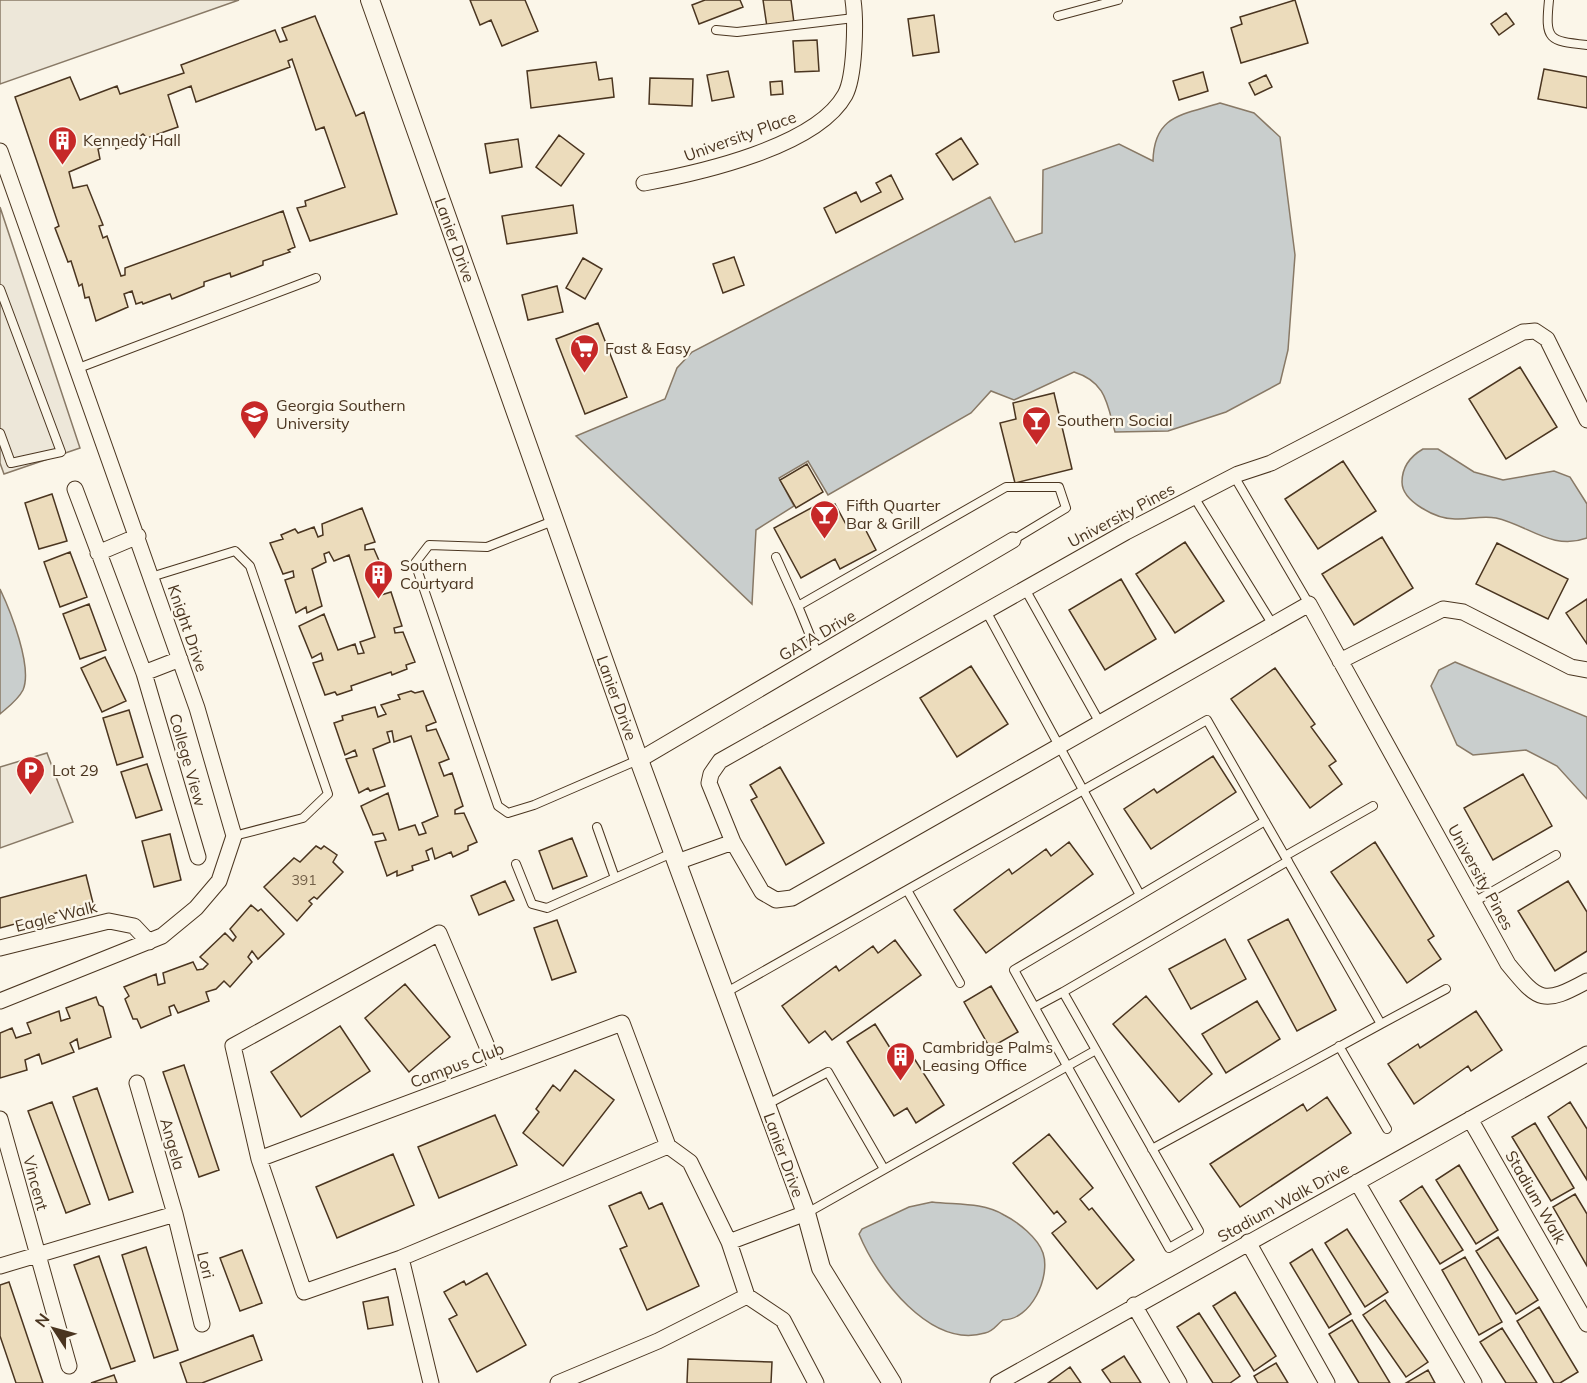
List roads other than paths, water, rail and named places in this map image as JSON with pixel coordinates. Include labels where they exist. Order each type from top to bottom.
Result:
[{"type":"street","name":"Lanier Drive","points":[[370,0],[553,521],[723,994],[806,1213],[821,1268],[892,1383]]},
{"type":"street","name":"University Place","points":[[644,183],[694,174],[792,140],[821,123],[846,95],[852,67],[853,0]]},
{"type":"street","name":"Knight Drive","points":[[0,151],[5,180],[138,536],[197,708],[234,836]]},
{"type":"street","name":"University Pines","points":[[1587,420],[1547,339],[1535,331],[1523,332],[1271,463],[1234,476],[1025,589],[720,761],[711,774],[709,783],[733,842],[762,892],[776,900],[792,898],[1309,604],[1508,963],[1525,984],[1542,996],[1558,997],[1587,981]]},
{"type":"street","name":"College View","points":[[75,489],[144,673],[198,857]]},
{"type":"street","points":[[98,554],[138,536]]},
{"type":"street","name":"GATA Drive","points":[[639,760],[1013,540]]},
{"type":"street","points":[[1340,661],[1443,609],[1463,612],[1571,668],[1587,670]]},
{"type":"street","points":[[144,673],[180,659]]},
{"type":"street","points":[[0,1001],[162,936],[196,908],[219,880],[234,836]]},
{"type":"street","points":[[675,857],[733,842]]},
{"type":"street","name":"Eagle Walk","points":[[0,948],[109,921],[134,926],[149,942]]},
{"type":"street","points":[[497,1070],[439,933],[233,1046],[259,1159],[304,1292],[401,1258],[668,1146],[690,1162],[729,1242],[747,1296],[783,1320],[816,1383]]},
{"type":"street","name":"Campus Club","points":[[259,1159],[622,1023],[668,1146]]},
{"type":"street","name":"Stadium Walk Drive","points":[[998,1383],[1470,1119],[1586,1058]]},
{"type":"street","name":"Angela","points":[[137,1083],[175,1214]]},
{"type":"street","name":"Vincent","points":[[0,1119],[69,1366]]},
{"type":"street","name":"Stadium Walk","points":[[1470,1119],[1587,1324]]},
{"type":"street","points":[[1357,1182],[1474,1383]]},
{"type":"street","points":[[729,1242],[806,1213]]},
{"type":"street","points":[[0,1266],[175,1214]]},
{"type":"street","name":"Lori","points":[[175,1214],[201,1324]]},
{"type":"street","points":[[1248,1242],[1327,1383]]},
{"type":"street","points":[[401,1258],[431,1383]]},
{"type":"street","points":[[558,1383],[658,1341],[747,1296]]},
{"type":"street","points":[[1134,1305],[1179,1383]]},
{"type":"lane","points":[[1058,16],[1118,0]]},
{"type":"lane","points":[[1549,0],[1546,27],[1548,34],[1558,42],[1587,45]]},
{"type":"lane","points":[[716,30],[737,32],[787,28],[854,18]]},
{"type":"lane","points":[[76,369],[316,278]]},
{"type":"lane","points":[[0,290],[61,452],[11,463],[0,432]]},
{"type":"lane","points":[[1234,476],[1309,604]]},
{"type":"lane","points":[[798,606],[1006,487],[1059,487],[1066,508],[1013,540]]},
{"type":"lane","points":[[1194,497],[1273,625]]},
{"type":"lane","points":[[553,521],[487,547],[429,544],[415,563],[498,806],[508,813],[534,805],[639,760]]},
{"type":"lane","points":[[151,577],[236,551],[250,566],[328,794],[303,818],[234,836]]},
{"type":"lane","points":[[776,557],[818,655]]},
{"type":"lane","points":[[1025,589],[1100,723]]},
{"type":"lane","points":[[986,611],[1140,895]]},
{"type":"lane","points":[[723,994],[1207,720],[1381,1024]]},
{"type":"lane","points":[[1035,1007],[1372,806]]},
{"type":"lane","points":[[1063,992],[1199,1232],[1169,1248],[1014,970],[1265,821]]},
{"type":"lane","points":[[597,827],[615,878]]},
{"type":"lane","points":[[1474,902],[1556,855]]},
{"type":"lane","points":[[516,864],[532,904],[547,908],[615,878],[675,857]]},
{"type":"lane","points":[[907,890],[960,983]]},
{"type":"lane","points":[[1152,1149],[1446,989]]},
{"type":"lane","points":[[1339,1046],[1387,1130]]},
{"type":"lane","points":[[806,1213],[1096,1050]]},
{"type":"lane","points":[[766,1105],[828,1072],[884,1169]]},
{"type":"place","name":"Kennedy Hall","points":[[62,166]]},
{"type":"place","name":"Fast & Easy","points":[[584,374]]},
{"type":"place","name":"Georgia Southern University","points":[[255,440]]},
{"type":"place","name":"Southern Social","points":[[1036,446]]},
{"type":"place","name":"Fifth Quarter Bar & Grill","points":[[825,540]]},
{"type":"place","name":"Southern Courtyard","points":[[379,600]]},
{"type":"place","name":"Lot 29","points":[[31,796]]},
{"type":"place","name":"Cambridge Palms Leasing Office","points":[[901,1082]]}]
